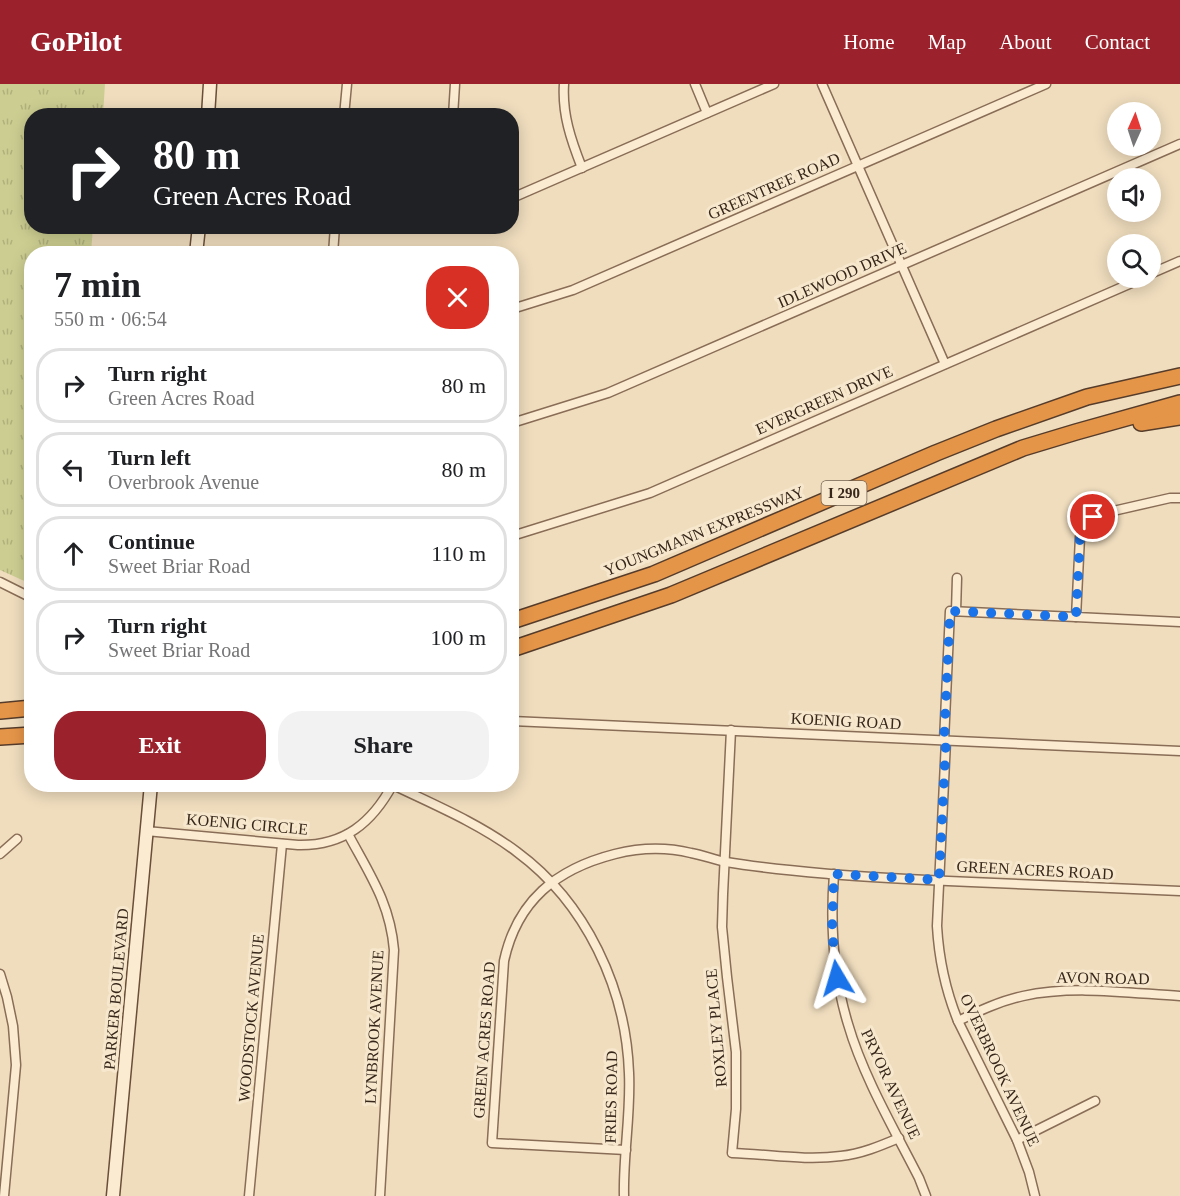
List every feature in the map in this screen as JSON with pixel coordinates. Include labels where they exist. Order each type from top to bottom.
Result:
[{"type":"highway","points":[[1087,397],[1180,366]]},
{"type":"highway","name":"YOUNGMANN EXPRESSWAY","points":[[519,619],[654,574],[996,429],[1087,397],[1180,376]]},
{"type":"highway","name":"I 290","points":[[519,647],[671,595],[1023,448],[1180,404]]},
{"type":"highway","points":[[1076,432],[1180,417]]},
{"type":"highway","points":[[0,711],[24,709]]},
{"type":"highway","points":[[0,737],[24,736]]},
{"type":"street","points":[[208,108],[210,84]]},
{"type":"street","points":[[345,108],[347,84]]},
{"type":"street","points":[[454,108],[455,84]]},
{"type":"street","points":[[564,84],[566,122],[582,168]]},
{"type":"street","points":[[694,84],[707,113]]},
{"type":"street","points":[[519,195],[774,84]]},
{"type":"street","points":[[822,84],[945,364]]},
{"type":"street","name":"GREENTREE ROAD","points":[[519,307],[573,290],[1046,84]]},
{"type":"street","name":"IDLEWOOD DRIVE","points":[[519,421],[608,393],[1180,144]]},
{"type":"street","points":[[1161,269],[1180,261]]},
{"type":"street","name":"EVERGREEN DRIVE","points":[[519,534],[650,493],[1120,288]]},
{"type":"street","points":[[1076,617],[1080,537],[1087,523],[1100,514],[1170,498],[1180,498]]},
{"type":"street","points":[[957,578],[956,611],[1180,622]]},
{"type":"street","points":[[0,582],[24,594]]},
{"type":"street","name":"OVERBROOK AVENUE","points":[[956,611],[950,611],[937,926],[939,951],[945,983],[958,1021],[1017,1140],[1035,1196]]},
{"type":"street","name":"KOENIG ROAD","points":[[519,721],[1180,751]]},
{"type":"street","name":"ROXLEY PLACE","points":[[731,730],[723,894],[723,944],[736,1052],[736,1109],[732,1153],[824,1158],[866,1151],[899,1138]]},
{"type":"street","name":"PARKER BOULEVARD","points":[[113,1196],[150,792]]},
{"type":"street","name":"KOENIG CIRCLE","points":[[146,831],[314,845],[330,842],[359,828],[377,810],[389,792]]},
{"type":"street","name":"FRIES ROAD","points":[[407,792],[497,838],[531,863],[551,883],[592,938],[609,974],[625,1032],[629,1075],[624,1196]]},
{"type":"street","name":"LYNBROOK AVENUE","points":[[348,834],[386,906],[392,928],[394,950],[380,1196]]},
{"type":"street","points":[[0,854],[17,839]]},
{"type":"street","name":"WOODSTOCK AVENUE","points":[[249,1196],[282,844]]},
{"type":"street","name":"GREEN ACRES ROAD","points":[[626,1150],[492,1143],[507,945],[513,930],[530,903],[551,883],[590,862],[633,851],[670,850],[688,852],[725,862],[834,874],[1180,891]]},
{"type":"street","name":"PRYOR AVENUE","points":[[834,874],[832,930],[836,970],[848,1024],[865,1069],[926,1196]]},
{"type":"street","points":[[0,974],[13,1026],[16,1065],[4,1196]]},
{"type":"street","name":"AVON ROAD","points":[[958,1021],[1000,1003],[1022,996],[1044,993],[1082,991],[1180,996]]},
{"type":"street","points":[[1017,1140],[1095,1101]]},
{"type":"green space","points":[[0,84],[105,84],[103,108],[24,108],[24,234],[92,234],[92,246],[24,246],[24,581],[0,570]]},
{"type":"route","points":[[837,978],[832,930],[834,874],[939,880],[950,611],[1076,617],[1080,537],[1083,529],[1093,517]]}]
